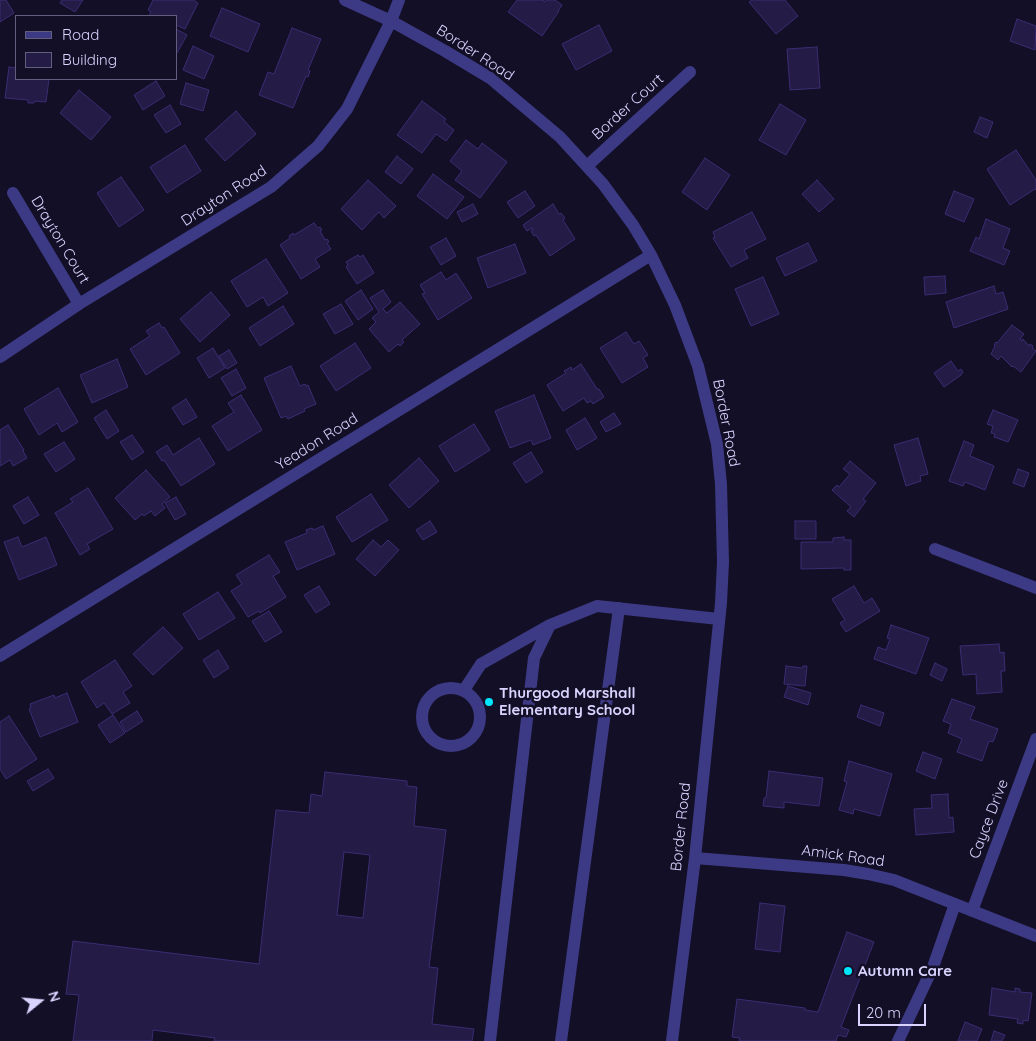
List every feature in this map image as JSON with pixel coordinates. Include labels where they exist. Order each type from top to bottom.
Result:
[{"type":"street","name":"Border Road","points":[[345,0],[391,21],[490,78],[545,123],[587,166],[603,184],[633,225],[651,255],[675,305],[698,366],[717,444],[723,521],[723,562],[695,858],[672,1041]]},
{"type":"street","name":"Drayton Road","points":[[0,357],[79,304],[271,187],[318,146],[347,109],[391,21],[399,0]]},
{"type":"street","name":"Border Court","points":[[587,166],[690,72]]},
{"type":"street","name":"Drayton Court","points":[[14,193],[79,304]]},
{"type":"street","name":"Yeadon Road","points":[[0,656],[651,255]]},
{"type":"street","points":[[935,549],[1036,588]]},
{"type":"street","points":[[464,690],[481,664],[550,625],[597,606],[719,619]]},
{"type":"street","points":[[561,1041],[619,608]]},
{"type":"street","points":[[490,1041],[534,658],[550,625]]},
{"type":"street","points":[[453,688],[464,690],[473,697],[479,707],[480,719],[478,730],[471,739],[461,745],[450,747],[438,744],[429,737],[423,727],[424,704],[431,695],[441,689],[453,688]]},
{"type":"street","name":"Cayce Drive","points":[[972,911],[1036,740]]},
{"type":"street","name":"Amick Road","points":[[695,858],[844,870],[868,874],[894,880],[1036,936]]},
{"type":"street","points":[[898,1041],[933,966],[955,904]]},
{"type":"building","points":[[0,0],[6,0],[14,13],[0,22]]},
{"type":"building","points":[[62,0],[83,0],[75,12],[60,3]]},
{"type":"building","points":[[153,0],[193,0],[198,3],[185,29],[178,26],[178,15],[150,15],[151,12],[148,10]]},
{"type":"building","points":[[517,0],[543,0],[545,2],[546,0],[555,0],[562,5],[542,36],[508,12]]},
{"type":"building","points":[[752,0],[785,0],[798,16],[776,34],[749,2]]},
{"type":"building","points":[[222,8],[260,24],[248,52],[210,36]]},
{"type":"building","points":[[1017,19],[1036,26],[1035,50],[1010,41]]},
{"type":"building","points":[[599,25],[612,51],[576,70],[562,44]]},
{"type":"building","points":[[292,28],[321,39],[308,70],[310,71],[308,77],[306,76],[293,108],[259,95],[268,72],[274,74]]},
{"type":"building","points":[[178,30],[187,35],[178,51]]},
{"type":"building","points":[[193,46],[214,56],[204,79],[183,70]]},
{"type":"building","points":[[817,47],[820,88],[790,90],[787,49]]},
{"type":"building","points":[[9,67],[15,68],[15,80],[49,80],[46,102],[35,101],[34,103],[28,103],[28,100],[5,98]]},
{"type":"building","points":[[156,81],[165,96],[143,110],[134,95]]},
{"type":"building","points":[[186,83],[209,90],[203,111],[180,104]]},
{"type":"building","points":[[79,90],[111,117],[91,140],[60,113]]},
{"type":"building","points":[[422,101],[446,119],[444,122],[454,130],[446,141],[436,134],[422,153],[397,135]]},
{"type":"building","points":[[780,104],[806,120],[786,155],[759,140]]},
{"type":"building","points":[[170,105],[181,124],[166,133],[154,115]]},
{"type":"building","points":[[236,111],[256,134],[225,161],[205,139]]},
{"type":"building","points":[[980,117],[993,122],[987,138],[974,132]]},
{"type":"building","points":[[466,140],[478,149],[482,143],[507,162],[480,198],[455,180],[462,171],[450,161]]},
{"type":"building","points":[[185,145],[201,171],[167,193],[150,167]]},
{"type":"building","points":[[1016,150],[1036,180],[1036,190],[1010,205],[987,169]]},
{"type":"building","points":[[397,156],[413,169],[401,184],[385,172]]},
{"type":"building","points":[[705,158],[730,175],[707,210],[682,192]]},
{"type":"building","points":[[433,174],[464,197],[447,219],[417,196]]},
{"type":"building","points":[[121,177],[144,210],[119,227],[97,193]]},
{"type":"building","points":[[368,180],[396,206],[384,218],[379,212],[362,230],[341,209]]},
{"type":"building","points":[[817,180],[834,199],[819,212],[802,194]]},
{"type":"building","points":[[525,191],[535,206],[518,218],[507,202]]},
{"type":"building","points":[[954,191],[974,199],[964,222],[945,214]]},
{"type":"building","points":[[473,204],[478,214],[462,222],[457,212]]},
{"type":"building","points":[[553,204],[559,214],[561,213],[565,218],[563,220],[575,239],[550,256],[536,235],[534,236],[531,231],[533,230],[532,228],[527,231],[523,225]]},
{"type":"building","points":[[752,212],[766,239],[744,250],[748,258],[731,267],[713,238],[715,237],[713,232]]},
{"type":"building","points":[[986,219],[1010,229],[1003,248],[1010,251],[1004,265],[970,251],[976,237],[979,239]]},
{"type":"building","points":[[314,223],[322,230],[320,231],[325,240],[327,239],[329,242],[327,243],[331,249],[315,259],[320,267],[301,279],[280,245],[290,238],[289,236],[293,233],[294,235]]},
{"type":"building","points":[[446,238],[456,256],[441,265],[430,247]]},
{"type":"building","points":[[808,243],[817,261],[785,276],[776,258]]},
{"type":"building","points":[[515,244],[526,273],[488,288],[477,258]]},
{"type":"building","points":[[358,255],[360,257],[363,255],[374,273],[357,284],[346,267],[348,265],[346,262]]},
{"type":"building","points":[[266,259],[288,293],[268,306],[263,297],[247,307],[231,281]]},
{"type":"building","points":[[441,272],[446,280],[456,273],[472,298],[438,320],[422,294],[425,293],[420,285]]},
{"type":"building","points":[[945,276],[946,293],[925,295],[924,277]]},
{"type":"building","points":[[763,277],[779,314],[751,326],[735,289]]},
{"type":"building","points":[[994,286],[996,294],[1003,292],[1008,309],[954,328],[946,302]]},
{"type":"building","points":[[361,290],[373,309],[358,320],[345,301]]},
{"type":"building","points":[[383,290],[391,302],[383,309],[387,313],[400,302],[420,324],[402,340],[404,342],[400,346],[398,344],[389,352],[369,329],[376,322],[372,318],[379,312],[370,298]]},
{"type":"building","points":[[211,292],[230,315],[200,342],[180,319]]},
{"type":"building","points":[[341,304],[353,324],[335,334],[323,314]]},
{"type":"building","points":[[283,306],[294,324],[260,346],[249,328]]},
{"type":"building","points":[[159,323],[162,328],[164,327],[180,353],[146,375],[130,349],[150,336],[146,331]]},
{"type":"building","points":[[1012,325],[1024,334],[1020,339],[1022,341],[1023,339],[1029,346],[1030,344],[1033,346],[1032,348],[1036,351],[1021,372],[1012,367],[1001,356],[998,360],[991,354],[996,342]]},
{"type":"building","points":[[626,332],[634,344],[639,341],[648,355],[643,358],[648,367],[622,383],[600,348]]},
{"type":"building","points":[[355,343],[371,368],[336,391],[320,366]]},
{"type":"building","points":[[213,348],[225,368],[209,378],[197,358]]},
{"type":"building","points":[[229,350],[237,363],[227,369],[219,356]]},
{"type":"building","points":[[117,359],[128,387],[92,403],[80,375]]},
{"type":"building","points":[[951,361],[958,371],[961,369],[963,372],[944,387],[934,373]]},
{"type":"building","points":[[581,364],[604,397],[593,404],[591,401],[587,403],[584,398],[563,411],[547,385],[566,373],[564,371],[571,367],[572,370]]},
{"type":"building","points":[[291,366],[300,386],[308,385],[316,404],[288,419],[286,416],[281,418],[264,378]]},
{"type":"building","points":[[236,369],[246,388],[232,396],[221,378]]},
{"type":"building","points":[[58,388],[78,422],[62,432],[57,423],[39,435],[24,409]]},
{"type":"building","points":[[241,395],[262,430],[228,451],[212,426],[234,412],[228,403]]},
{"type":"building","points":[[534,395],[551,438],[533,445],[531,440],[510,448],[495,411]]},
{"type":"building","points":[[186,399],[197,417],[183,425],[172,408]]},
{"type":"building","points":[[106,410],[119,431],[107,439],[94,418]]},
{"type":"building","points":[[993,410],[1018,420],[1008,442],[994,437],[995,434],[991,433],[993,426],[987,424]]},
{"type":"building","points":[[614,413],[621,424],[606,432],[600,422]]},
{"type":"building","points":[[585,418],[597,438],[577,450],[566,430]]},
{"type":"building","points":[[474,424],[490,450],[455,472],[439,446]]},
{"type":"building","points":[[8,425],[27,458],[13,466],[10,460],[0,466],[0,430]]},
{"type":"building","points":[[132,435],[144,452],[132,460],[120,442]]},
{"type":"building","points":[[199,438],[215,464],[181,486],[164,460],[162,461],[156,452],[167,445],[173,455]]},
{"type":"building","points":[[918,438],[928,474],[920,476],[921,481],[906,486],[894,445]]},
{"type":"building","points":[[964,441],[974,445],[970,456],[994,466],[985,490],[965,482],[963,486],[949,481]]},
{"type":"building","points":[[64,442],[75,459],[56,472],[44,454]]},
{"type":"building","points":[[531,452],[543,472],[526,483],[513,463]]},
{"type":"building","points":[[419,458],[439,481],[409,508],[389,485]]},
{"type":"building","points":[[850,461],[876,483],[863,499],[866,501],[854,517],[847,511],[851,507],[832,490],[837,485],[839,487],[850,474],[843,469]]},
{"type":"building","points":[[1018,469],[1029,473],[1024,487],[1013,483]]},
{"type":"building","points":[[146,470],[170,497],[162,504],[165,508],[155,516],[151,511],[144,516],[142,514],[135,520],[115,498]]},
{"type":"building","points":[[88,488],[113,529],[87,544],[90,549],[80,555],[55,513],[73,502],[70,499]]},
{"type":"building","points":[[371,494],[388,520],[352,542],[336,517]]},
{"type":"building","points":[[28,497],[39,515],[24,524],[13,506]]},
{"type":"building","points":[[176,497],[186,514],[175,520],[165,503]]},
{"type":"building","points":[[430,521],[437,532],[423,540],[416,530]]},
{"type":"building","points":[[795,521],[816,521],[816,539],[795,539]]},
{"type":"building","points":[[323,526],[335,554],[297,570],[285,542],[307,533],[306,530],[312,528],[313,530]]},
{"type":"building","points":[[18,537],[22,547],[46,537],[57,565],[19,580],[4,542]]},
{"type":"building","points":[[844,537],[844,540],[851,540],[851,570],[844,570],[844,568],[801,569],[801,542],[833,542],[833,538]]},
{"type":"building","points":[[373,540],[381,547],[388,540],[399,550],[375,576],[356,559]]},
{"type":"building","points":[[269,555],[280,572],[273,576],[286,597],[260,613],[259,611],[248,617],[231,591],[242,584],[236,575]]},
{"type":"building","points":[[319,586],[330,604],[316,613],[304,595]]},
{"type":"building","points":[[854,586],[864,603],[872,598],[880,611],[846,632],[840,623],[845,620],[832,599]]},
{"type":"building","points":[[218,592],[235,618],[199,640],[183,614]]},
{"type":"building","points":[[269,611],[282,632],[265,642],[252,621]]},
{"type":"building","points":[[891,625],[929,638],[916,674],[874,659],[878,647],[886,650],[890,639],[887,638]]},
{"type":"building","points":[[163,627],[183,648],[153,675],[133,654]]},
{"type":"building","points":[[999,644],[1000,653],[1004,652],[1005,671],[1001,671],[1002,692],[977,694],[976,674],[963,675],[960,646]]},
{"type":"building","points":[[218,650],[229,668],[214,678],[203,660]]},
{"type":"building","points":[[115,660],[132,686],[123,692],[130,703],[112,714],[104,703],[97,708],[81,682]]},
{"type":"building","points":[[935,663],[947,669],[942,681],[930,675]]},
{"type":"building","points":[[786,666],[802,668],[807,666],[805,686],[784,684]]},
{"type":"building","points":[[788,686],[811,693],[808,705],[784,697]]},
{"type":"building","points":[[67,693],[78,722],[40,737],[29,709],[31,708],[30,704],[54,695],[55,698]]},
{"type":"building","points":[[952,699],[975,707],[970,719],[998,729],[993,742],[989,741],[982,761],[957,752],[962,739],[948,733],[951,724],[943,721]]},
{"type":"building","points":[[861,705],[884,713],[880,726],[857,717]]},
{"type":"building","points":[[137,711],[143,721],[126,732],[120,722]]},
{"type":"building","points":[[113,715],[125,733],[110,743],[98,725]]},
{"type":"building","points":[[9,716],[37,759],[6,779],[0,769],[0,722]]},
{"type":"building","points":[[923,752],[942,759],[935,779],[916,771]]},
{"type":"building","points":[[849,761],[892,774],[880,816],[854,809],[853,814],[839,810],[847,782],[844,781]]},
{"type":"building","points":[[48,769],[54,778],[33,791],[27,781]]},
{"type":"building","points":[[769,771],[823,778],[819,806],[784,802],[784,808],[763,806],[764,798],[766,798]]},
{"type":"building","points":[[325,772],[407,781],[407,786],[417,787],[414,826],[446,830],[429,967],[438,968],[432,1024],[474,1029],[472,1041],[214,1041],[215,1038],[153,1030],[152,1041],[73,1041],[79,995],[66,994],[73,941],[259,964],[276,810],[309,813],[311,794],[322,796]],"holes":[[[344,852],[370,855],[363,918],[337,915]]]},
{"type":"building","points":[[948,794],[949,818],[953,817],[954,832],[916,835],[914,809],[932,808],[931,795]]},
{"type":"building","points":[[760,903],[785,906],[780,952],[755,949]]},
{"type":"building","name":"Autumn Care","points":[[847,932],[874,942],[841,1027],[849,1030],[846,1037],[838,1035],[836,1041],[739,1041],[740,1038],[732,1037],[737,999],[805,1008],[805,1010],[818,1012]]},
{"type":"building","points":[[992,988],[1015,992],[1015,988],[1020,989],[1020,992],[1032,993],[1028,1021],[1023,1020],[1023,1024],[1017,1023],[1018,1019],[989,1015]]},
{"type":"building","points":[[965,1022],[982,1029],[977,1041],[958,1041]]},
{"type":"building","points":[[994,1031],[1005,1035],[1002,1041],[991,1041]]},
{"type":"place","name":"Thurgood Marshall Elementary School","points":[[489,702]]},
{"type":"place","name":"Autumn Care","points":[[848,971]]}]
